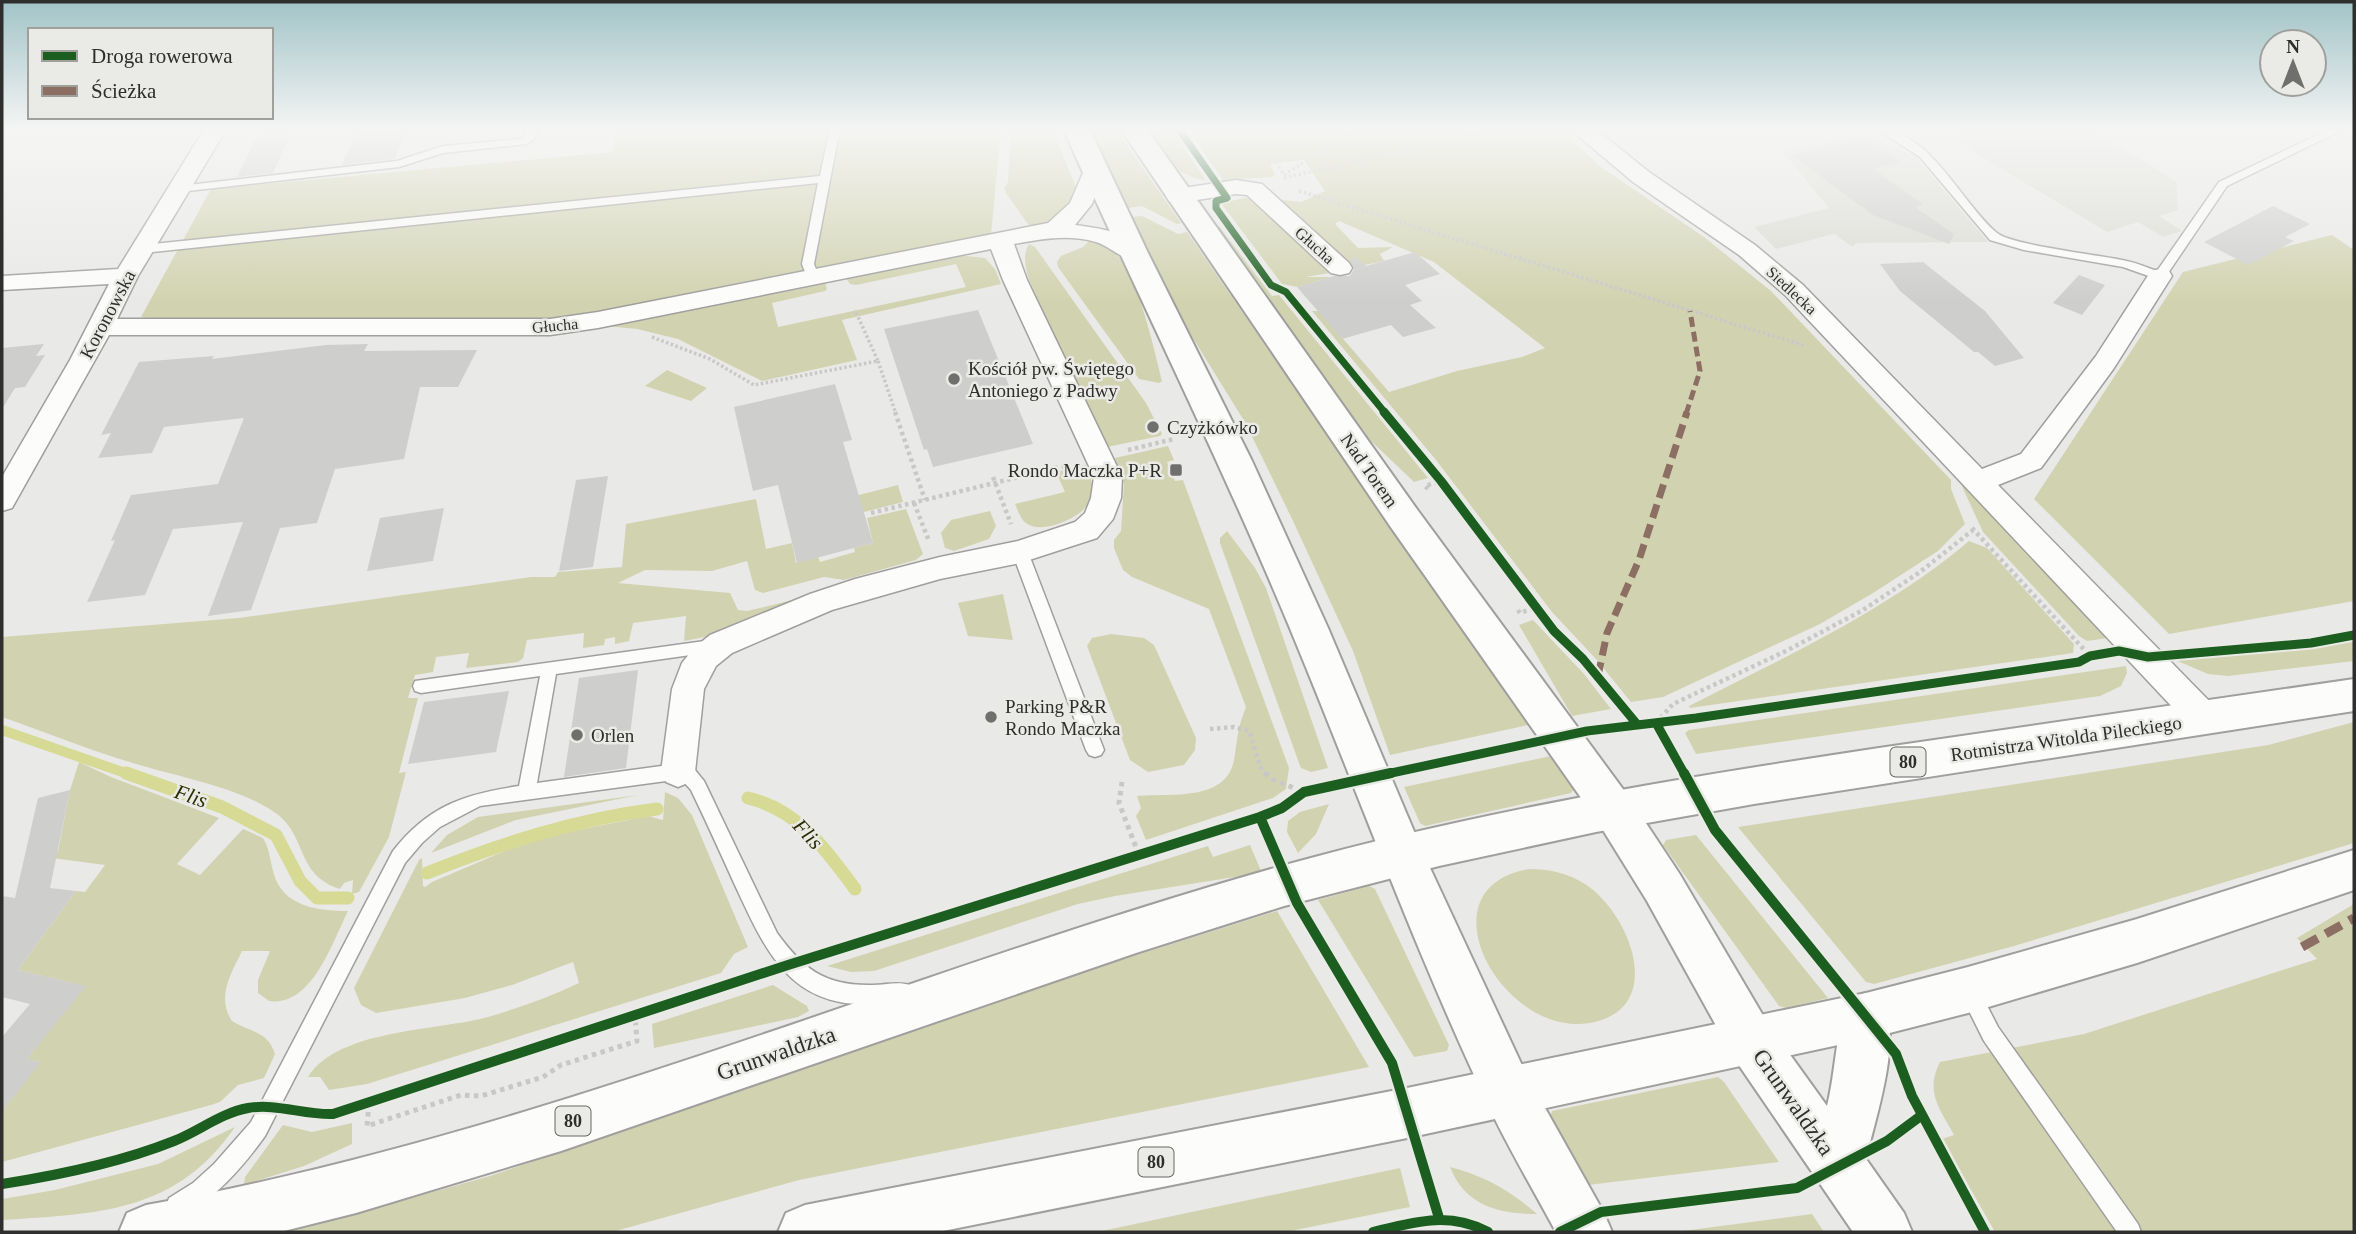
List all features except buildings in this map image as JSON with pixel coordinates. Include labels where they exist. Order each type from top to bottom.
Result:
[{"type":"main road","points":[[1101,186],[1240,473],[1309,628],[1402,855],[1508,1092],[1585,1232]]},
{"type":"main road","name":"Nad Torem","points":[[1171,186],[1613,809],[1663,887],[1751,1041]]},
{"type":"main road","name":"Rotmistrza Witolda Pileckiego","points":[[1613,809],[1727,789],[2354,695]]},
{"type":"main road","name":"80","points":[[1402,855],[1613,809]]},
{"type":"main road","name":"Grunwaldzka","points":[[146,1232],[217,1221],[302,1201],[469,1156],[992,979],[1248,897],[1402,855]]},
{"type":"main road","name":"80","points":[[805,1232],[1508,1092],[1866,1016],[1968,990],[2157,935],[2354,870]]},
{"type":"main road","points":[[1838,1166],[1860,1077],[1866,1016]]},
{"type":"main road","name":"Grunwaldzka","points":[[1751,1041],[1885,1232]]},
{"type":"street","name":"Koronowska","points":[[2,501],[101,327],[126,276],[181,186]]},
{"type":"street","points":[[1055,229],[1077,212],[1090,186]]},
{"type":"street","name":"Siedlecka","points":[[1653,186],[1747,250],[1794,290],[1868,364],[2204,718]]},
{"type":"street","points":[[1177,195],[1246,187]]},
{"type":"street","name":"Głucha","points":[[1246,187],[1260,194],[1340,268]]},
{"type":"street","name":"Głucha","points":[[101,327],[550,327],[598,320],[1055,229],[1104,236],[1133,253]]},
{"type":"street","points":[[688,779],[688,690],[694,672],[705,657],[722,645],[821,601],[940,568],[1020,552],[1086,530],[1098,519],[1108,477],[1015,280],[1000,240]]},
{"type":"street","points":[[2,283],[126,276]]},
{"type":"street","points":[[1978,480],[1996,476],[2031,461],[2105,362],[2160,276]]},
{"type":"lane","points":[[179,189],[209,186]]},
{"type":"lane","points":[[143,249],[761,186]]},
{"type":"lane","points":[[814,277],[808,264],[824,186]]},
{"type":"lane","points":[[1950,186],[1994,237],[2024,246],[2126,264],[2160,276],[2196,228],[2222,186]]},
{"type":"lane","points":[[1020,552],[1095,750]]},
{"type":"lane","points":[[421,686],[722,645]]},
{"type":"lane","points":[[527,792],[549,670]]},
{"type":"lane","points":[[129,1232],[191,1199],[231,1163],[271,1108],[399,857],[414,837],[432,820],[479,799],[527,792],[688,779],[770,939],[783,960],[800,976],[833,992],[856,994],[888,994],[992,979]]},
{"type":"lane","points":[[1968,990],[1991,1034],[2130,1232]]},
{"type":"path","points":[[1246,187],[1251,186]]},
{"type":"path","points":[[1291,186],[1294,190]]},
{"type":"path","points":[[1246,187],[1294,190],[1868,364]]},
{"type":"path","points":[[855,310],[878,361],[925,500]]},
{"type":"path","points":[[649,337],[710,359],[754,385],[878,361]]},
{"type":"path","points":[[871,513],[1174,439]]},
{"type":"path","points":[[993,477],[1020,552]]},
{"type":"path","points":[[1433,496],[1426,486],[1441,481]]},
{"type":"path","points":[[914,503],[940,568]]},
{"type":"path","points":[[1656,723],[1673,704],[1823,633],[1879,600],[1973,530]]},
{"type":"path","points":[[1512,603],[1520,613],[1536,607]]},
{"type":"path","points":[[1210,729],[1234,727],[1249,731],[1262,771],[1274,780],[1304,792]]},
{"type":"path","points":[[1122,782],[1119,803],[1139,855]]},
{"type":"path","points":[[369,1103],[367,1126],[461,1096],[481,1096],[543,1077],[561,1065],[637,1041],[635,1016]]},
{"type":"shaded area","points":[[1811,186],[1940,186],[1988,242],[1856,243],[1853,247],[1834,234],[1776,249],[1754,227],[1829,208]]},
{"type":"shaded area","points":[[2029,186],[2176,186],[2178,210],[2159,216],[2182,231],[2163,237],[2138,222],[2107,232]]},
{"type":"green space","points":[[248,186],[996,186],[991,235],[581,317],[541,320],[152,320],[141,317],[211,189]]},
{"type":"green space","points":[[1006,186],[1075,186],[1078,192],[1077,199],[1053,220],[1030,227],[1004,188]]},
{"type":"green space","points":[[1118,186],[1155,186],[1181,223],[1177,224],[1142,206],[1128,208]]},
{"type":"green space","points":[[1321,186],[1628,186],[1704,237],[1771,291],[1951,480],[1951,489],[1965,524],[1938,551],[1820,624],[1663,697],[1631,702],[1552,612],[1436,460],[1312,311],[1319,311],[1389,392],[1457,371],[1522,357],[1545,348],[1434,262],[1339,221],[1335,224],[1358,248],[1393,247],[1380,254],[1384,261],[1350,268],[1269,198],[1301,202],[1325,191]]},
{"type":"green space","points":[[1255,196],[1333,269],[1330,273],[1305,277],[1330,277],[1298,287],[1282,284],[1221,203]]},
{"type":"green space","points":[[1142,216],[1178,234],[1187,232],[1528,725],[1390,755],[1353,651],[1293,521],[1246,424],[1183,322],[1132,217]]},
{"type":"green space","points":[[1215,226],[1219,226],[1272,296],[1279,295],[1428,478],[1414,482],[1370,440]]},
{"type":"green space","points":[[2332,235],[2354,250],[2354,601],[2169,634],[2034,499],[2183,272]]},
{"type":"green space","points":[[1090,240],[1115,253],[1131,277],[1150,333],[1162,381],[1159,383],[1139,379],[1058,267],[1057,262],[1061,256],[1083,247]]},
{"type":"green space","points":[[1029,244],[1035,247],[1146,403],[1162,434],[1160,436],[1107,447],[1029,280],[1025,257]]},
{"type":"green space","points":[[957,255],[985,258],[995,269],[1001,284],[842,320],[857,360],[762,381],[678,339],[637,329],[606,326],[825,282],[825,291],[772,303],[778,327],[966,287],[956,264],[856,285],[850,284],[846,278]]},
{"type":"green space","points":[[667,370],[707,388],[691,401],[645,386]]},
{"type":"green space","points":[[1168,446],[1174,460],[1167,462],[1175,481],[1183,480],[1289,768],[1286,789],[1273,798],[1146,840],[1136,816],[1141,808],[1137,796],[1195,793],[1220,783],[1229,773],[1234,760],[1239,728],[1246,707],[1209,609],[1132,577],[1123,570],[1114,548],[1114,540],[1121,531],[1124,484],[1115,458]]},
{"type":"green space","points":[[1086,465],[1092,486],[1089,502],[1084,509],[1069,520],[1050,526],[1033,527],[1024,521],[1015,504],[1065,492],[1056,472]]},
{"type":"green space","points":[[1960,482],[2108,638],[2087,641],[2079,636],[1983,532]]},
{"type":"green space","points":[[898,485],[903,502],[860,513],[859,495]]},
{"type":"green space","points":[[756,499],[766,549],[792,543],[796,563],[818,557],[820,562],[855,552],[854,548],[873,543],[867,518],[906,509],[923,554],[916,560],[844,580],[824,577],[763,593],[755,590],[747,561],[712,571],[645,570],[618,583],[730,593],[738,610],[747,611],[805,597],[710,636],[684,641],[686,616],[633,623],[629,641],[615,644],[615,637],[605,639],[604,645],[583,648],[584,633],[527,640],[523,658],[518,662],[466,668],[469,653],[436,657],[433,672],[415,675],[408,698],[418,698],[399,773],[406,772],[389,837],[359,892],[352,894],[353,880],[344,883],[340,889],[315,874],[285,821],[259,803],[224,789],[117,758],[2,717],[2,637],[239,618],[531,577],[555,577],[558,572],[622,567],[626,524]]},
{"type":"green space","points":[[990,511],[996,526],[989,539],[954,551],[945,548],[941,533],[951,520]]},
{"type":"green space","points":[[1227,531],[1255,568],[1266,588],[1328,768],[1311,772],[1301,768],[1220,543],[1220,538]]},
{"type":"green space","points":[[1969,541],[1987,548],[2074,644],[2073,653],[1690,708],[1689,706],[1798,651],[1869,611],[1937,566]]},
{"type":"green space","points":[[1003,594],[1013,640],[968,636],[958,603]]},
{"type":"green space","points":[[1533,620],[1584,674],[1611,709],[1572,716],[1519,625]]},
{"type":"green space","points":[[1111,634],[1144,638],[1154,645],[1196,738],[1195,750],[1184,765],[1148,772],[1130,760],[1087,646],[1092,638]]},
{"type":"green space","points":[[2354,641],[2354,661],[2228,676],[2208,674],[2173,659]]},
{"type":"green space","points":[[2126,666],[2127,673],[2121,686],[2100,696],[1696,754],[1685,733],[1689,730]]},
{"type":"green space","points":[[2354,722],[2354,843],[2014,946],[1874,984],[1866,982],[1738,827],[2268,745]]},
{"type":"green space","points":[[1551,756],[1574,789],[1571,793],[1425,826],[1420,823],[1404,787]]},
{"type":"green space","points":[[79,762],[219,818],[177,864],[200,875],[243,829],[263,838],[276,880],[289,897],[317,909],[348,911],[319,970],[309,984],[284,1000],[269,1001],[258,993],[258,980],[270,951],[242,951],[227,986],[225,1003],[232,1021],[263,1036],[272,1046],[275,1054],[264,1078],[238,1085],[220,1102],[211,1105],[2,1162],[2,1111],[40,1062],[27,1059],[85,986],[18,970],[76,891],[85,892],[105,865],[52,858],[58,851],[70,790]]},
{"type":"green space","points":[[665,792],[678,798],[692,815],[748,947],[734,954],[721,973],[367,1084],[329,1090],[320,1077],[308,1077],[322,1061],[342,1049],[365,1041],[488,1017],[579,983],[573,962],[512,985],[465,998],[376,1013],[361,1005],[354,988],[419,860],[422,858],[425,887],[533,839],[648,816],[663,820]]},
{"type":"green space","points":[[638,795],[516,820],[431,853],[447,835],[478,817]]},
{"type":"green space","points":[[1329,804],[1316,834],[1298,853],[1287,832],[1288,821],[1300,812]]},
{"type":"green space","points":[[1696,835],[1828,998],[1786,1008],[1779,1006],[1663,845],[1666,840]]},
{"type":"green space","points":[[1250,845],[1261,871],[1078,904],[874,971],[851,972],[827,966],[1208,846],[1213,857]]},
{"type":"green space","points":[[1529,869],[1558,872],[1579,880],[1601,898],[1616,916],[1634,959],[1635,981],[1628,999],[1614,1014],[1590,1023],[1558,1021],[1528,1008],[1503,986],[1485,959],[1477,930],[1480,903],[1496,882]]},
{"type":"green space","points":[[1369,886],[1375,889],[1449,1045],[1447,1051],[1414,1057],[1318,900]]},
{"type":"green space","points":[[2354,904],[2354,1232],[1995,1232],[1942,1139],[1954,1135],[1939,1108],[1934,1091],[1940,1062],[2084,1034],[2317,959],[2297,938]]},
{"type":"green space","points":[[1277,911],[1369,1067],[799,1180],[612,1232],[290,1232],[490,1176],[1108,964]]},
{"type":"green space","points":[[773,985],[807,1006],[809,1011],[798,1017],[654,1048],[652,1024]]},
{"type":"green space","points":[[1718,1077],[1779,1162],[1588,1185],[1550,1117],[1552,1111]]},
{"type":"green space","points":[[352,1123],[352,1144],[304,1166],[244,1185],[245,1177],[283,1125],[312,1132]]},
{"type":"green space","points":[[235,1127],[212,1155],[187,1177],[160,1193],[132,1204],[102,1211],[2,1220],[2,1199],[55,1190],[158,1164]]},
{"type":"green space","points":[[1450,1167],[1496,1185],[1537,1214],[1509,1212],[1485,1205],[1465,1191]]},
{"type":"green space","points":[[1400,1168],[1410,1207],[1285,1232],[1097,1232]]},
{"type":"green space","points":[[1812,1214],[1824,1232],[1675,1232]]},
{"type":"waterway","name":"Flis","points":[[2,730],[131,775]]},
{"type":"waterway","name":"Flis","points":[[126,773],[222,807],[276,835],[300,881],[317,898],[348,898]]},
{"type":"waterway","name":"Flis","points":[[748,798],[782,812],[809,833],[855,889]]},
{"type":"waterway","name":"Flis","points":[[427,873],[540,834],[598,819],[657,809]]},
{"type":"marked path","points":[[1598,676],[1607,633],[1639,560],[1700,371],[1690,311]]},
{"type":"marked path","points":[[2302,947],[2354,918]]},
{"type":"cycle path","points":[[1218,186],[1227,198],[1216,201],[1216,208],[1271,285],[1286,292],[1441,481],[1554,631],[1583,659],[1636,723]]},
{"type":"cycle path","points":[[2,1184],[111,1162],[174,1141],[231,1113],[248,1108],[270,1107],[333,1114],[788,965],[1260,817],[1282,808],[1304,792],[1587,731],[1696,718],[2079,662],[2090,656],[2119,651],[2148,657],[2311,643],[2354,635]]},
{"type":"cycle path","points":[[1656,723],[1715,830],[1896,1054],[1912,1096],[1985,1232]]},
{"type":"cycle path","points":[[1260,817],[1297,903],[1392,1063],[1439,1218]]},
{"type":"cycle path","points":[[1560,1232],[1601,1212],[1797,1188],[1887,1141],[1922,1115]]},
{"type":"cycle path","points":[[1373,1232],[1432,1219],[1460,1220],[1488,1232]]},
{"type":"place","name":"Kościół pw. Świętego Antoniego z Padwy","points":[[954,379]]},
{"type":"place","name":"Czyżkówko","points":[[1153,427]]},
{"type":"place","name":"Rondo Maczka P+R","points":[[1176,470]]},
{"type":"place","name":"Parking P&R Rondo Maczka","points":[[991,717]]},
{"type":"place","name":"Orlen","points":[[577,735]]}]
